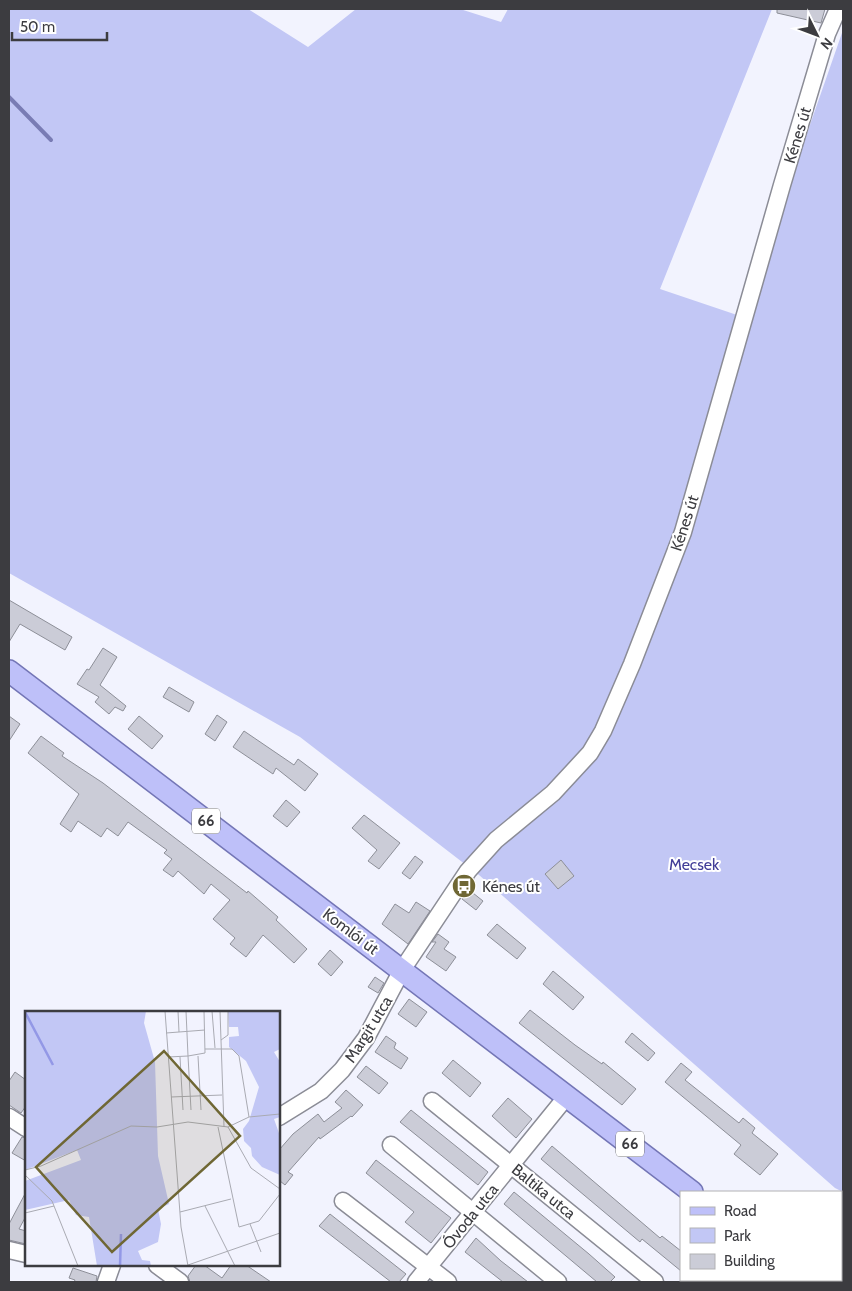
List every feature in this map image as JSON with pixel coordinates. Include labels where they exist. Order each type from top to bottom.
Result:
[{"type":"main road","name":"Komlói út","points":[[9,671],[691,1191]]},
{"type":"main road","points":[[805,1281],[810,1282]]},
{"type":"street","name":"Kénes út","points":[[402,970],[468,871],[496,840],[553,793],[590,752],[603,731],[632,664],[683,532],[782,185],[827,34],[838,9]]},
{"type":"street","name":"Margit utca","points":[[280,1116],[321,1091],[342,1070],[366,1038],[402,970]]},
{"type":"street","name":"Óvoda utca","points":[[416,1282],[567,1096]]},
{"type":"street","name":"Baltika utca","points":[[432,1101],[655,1282]]},
{"type":"street","points":[[9,1117],[25,1127]]},
{"type":"street","points":[[391,1145],[558,1282]]},
{"type":"street","points":[[343,1201],[448,1282]]},
{"type":"street","points":[[9,1250],[25,1254]]},
{"type":"street","points":[[106,1282],[107,1266]]},
{"type":"street","points":[[158,1266],[180,1282]]},
{"type":"green space","name":"Mecsek","points":[[9,9],[248,9],[308,47],[356,9],[460,9],[501,22],[508,9],[772,9],[660,289],[743,317],[843,30],[843,1192],[835,1188],[479,875],[300,737],[9,573]]},
{"type":"building","points":[[777,9],[825,9],[821,23],[777,13]]},
{"type":"building","points":[[9,600],[72,637],[65,650],[20,624],[9,642]]},
{"type":"building","points":[[103,648],[117,657],[100,685],[126,706],[123,711],[115,707],[109,714],[95,702],[99,697],[77,684],[87,669],[89,670]]},
{"type":"building","points":[[169,687],[194,702],[189,712],[163,697]]},
{"type":"building","points":[[217,715],[227,722],[215,741],[205,734]]},
{"type":"building","points":[[9,716],[20,724],[9,741]]},
{"type":"building","points":[[139,716],[163,736],[152,749],[128,729]]},
{"type":"building","points":[[244,731],[294,765],[298,759],[318,774],[305,791],[276,768],[273,774],[233,747]]},
{"type":"building","points":[[41,736],[64,753],[62,756],[103,783],[247,893],[248,891],[278,917],[276,920],[307,949],[294,963],[263,935],[246,957],[230,944],[235,938],[213,919],[230,900],[211,884],[204,894],[178,871],[173,877],[163,870],[172,859],[164,853],[167,850],[128,822],[118,836],[107,828],[101,837],[78,821],[71,832],[60,824],[79,794],[28,753]]},
{"type":"building","points":[[286,800],[300,812],[287,827],[273,816]]},
{"type":"building","points":[[364,815],[400,843],[379,869],[368,861],[377,850],[352,828]]},
{"type":"building","points":[[415,856],[423,862],[410,879],[402,873]]},
{"type":"building","points":[[561,860],[574,876],[558,889],[545,874]]},
{"type":"building","points":[[468,889],[483,901],[476,910],[462,899]]},
{"type":"building","points":[[416,902],[430,911],[408,944],[382,924],[395,904],[409,913]]},
{"type":"building","points":[[497,924],[526,948],[517,959],[487,935]]},
{"type":"building","points":[[438,934],[449,942],[444,949],[456,957],[446,971],[426,957],[436,942],[432,942]]},
{"type":"building","points":[[330,950],[343,962],[331,976],[318,964]]},
{"type":"building","points":[[553,971],[584,997],[573,1010],[543,984]]},
{"type":"building","points":[[375,977],[384,983],[378,993],[368,987]]},
{"type":"building","points":[[409,999],[427,1012],[416,1027],[398,1014]]},
{"type":"building","points":[[530,1010],[575,1045],[602,1064],[603,1062],[636,1089],[622,1105],[519,1023]]},
{"type":"building","points":[[632,1033],[655,1053],[648,1061],[625,1042]]},
{"type":"building","points":[[386,1036],[396,1043],[394,1048],[408,1058],[401,1069],[375,1052]]},
{"type":"building","points":[[453,1060],[481,1083],[470,1097],[442,1073]]},
{"type":"building","points":[[681,1063],[692,1072],[685,1080],[739,1123],[743,1118],[755,1128],[752,1133],[778,1154],[760,1175],[734,1154],[741,1145],[665,1082]]},
{"type":"building","points":[[366,1066],[388,1083],[379,1094],[357,1077]]},
{"type":"building","points":[[15,1072],[25,1079],[25,1107],[21,1113],[9,1105],[9,1081]]},
{"type":"building","points":[[346,1090],[363,1105],[352,1117],[320,1139],[319,1137],[288,1172],[293,1175],[285,1185],[280,1181],[280,1149],[293,1134],[318,1114],[324,1122],[342,1108],[335,1102]]},
{"type":"building","points":[[508,1098],[532,1119],[516,1138],[492,1116]]},
{"type":"building","points":[[411,1110],[488,1172],[478,1185],[400,1122]]},
{"type":"building","points":[[22,1137],[25,1138],[25,1160],[12,1153]]},
{"type":"building","points":[[552,1146],[660,1238],[662,1236],[680,1250],[680,1270],[642,1239],[640,1242],[541,1159]]},
{"type":"building","points":[[376,1160],[451,1218],[431,1243],[405,1222],[414,1212],[366,1173]]},
{"type":"building","points":[[514,1192],[615,1277],[610,1282],[597,1282],[504,1204]]},
{"type":"building","points":[[25,1194],[25,1218],[19,1229],[25,1231],[25,1244],[9,1240],[9,1224]]},
{"type":"building","points":[[330,1214],[406,1274],[399,1282],[391,1282],[319,1226]]},
{"type":"building","points":[[476,1238],[528,1282],[503,1282],[465,1252]]},
{"type":"building","points":[[195,1266],[205,1266],[222,1278],[230,1266],[247,1266],[271,1282],[190,1282],[188,1276]]},
{"type":"building","points":[[73,1268],[97,1276],[96,1282],[74,1282],[75,1280],[69,1278]]},
{"type":"waterway","points":[[9,97],[51,140]]},
{"type":"place","name":"Kénes út","points":[[464,886]]}]
